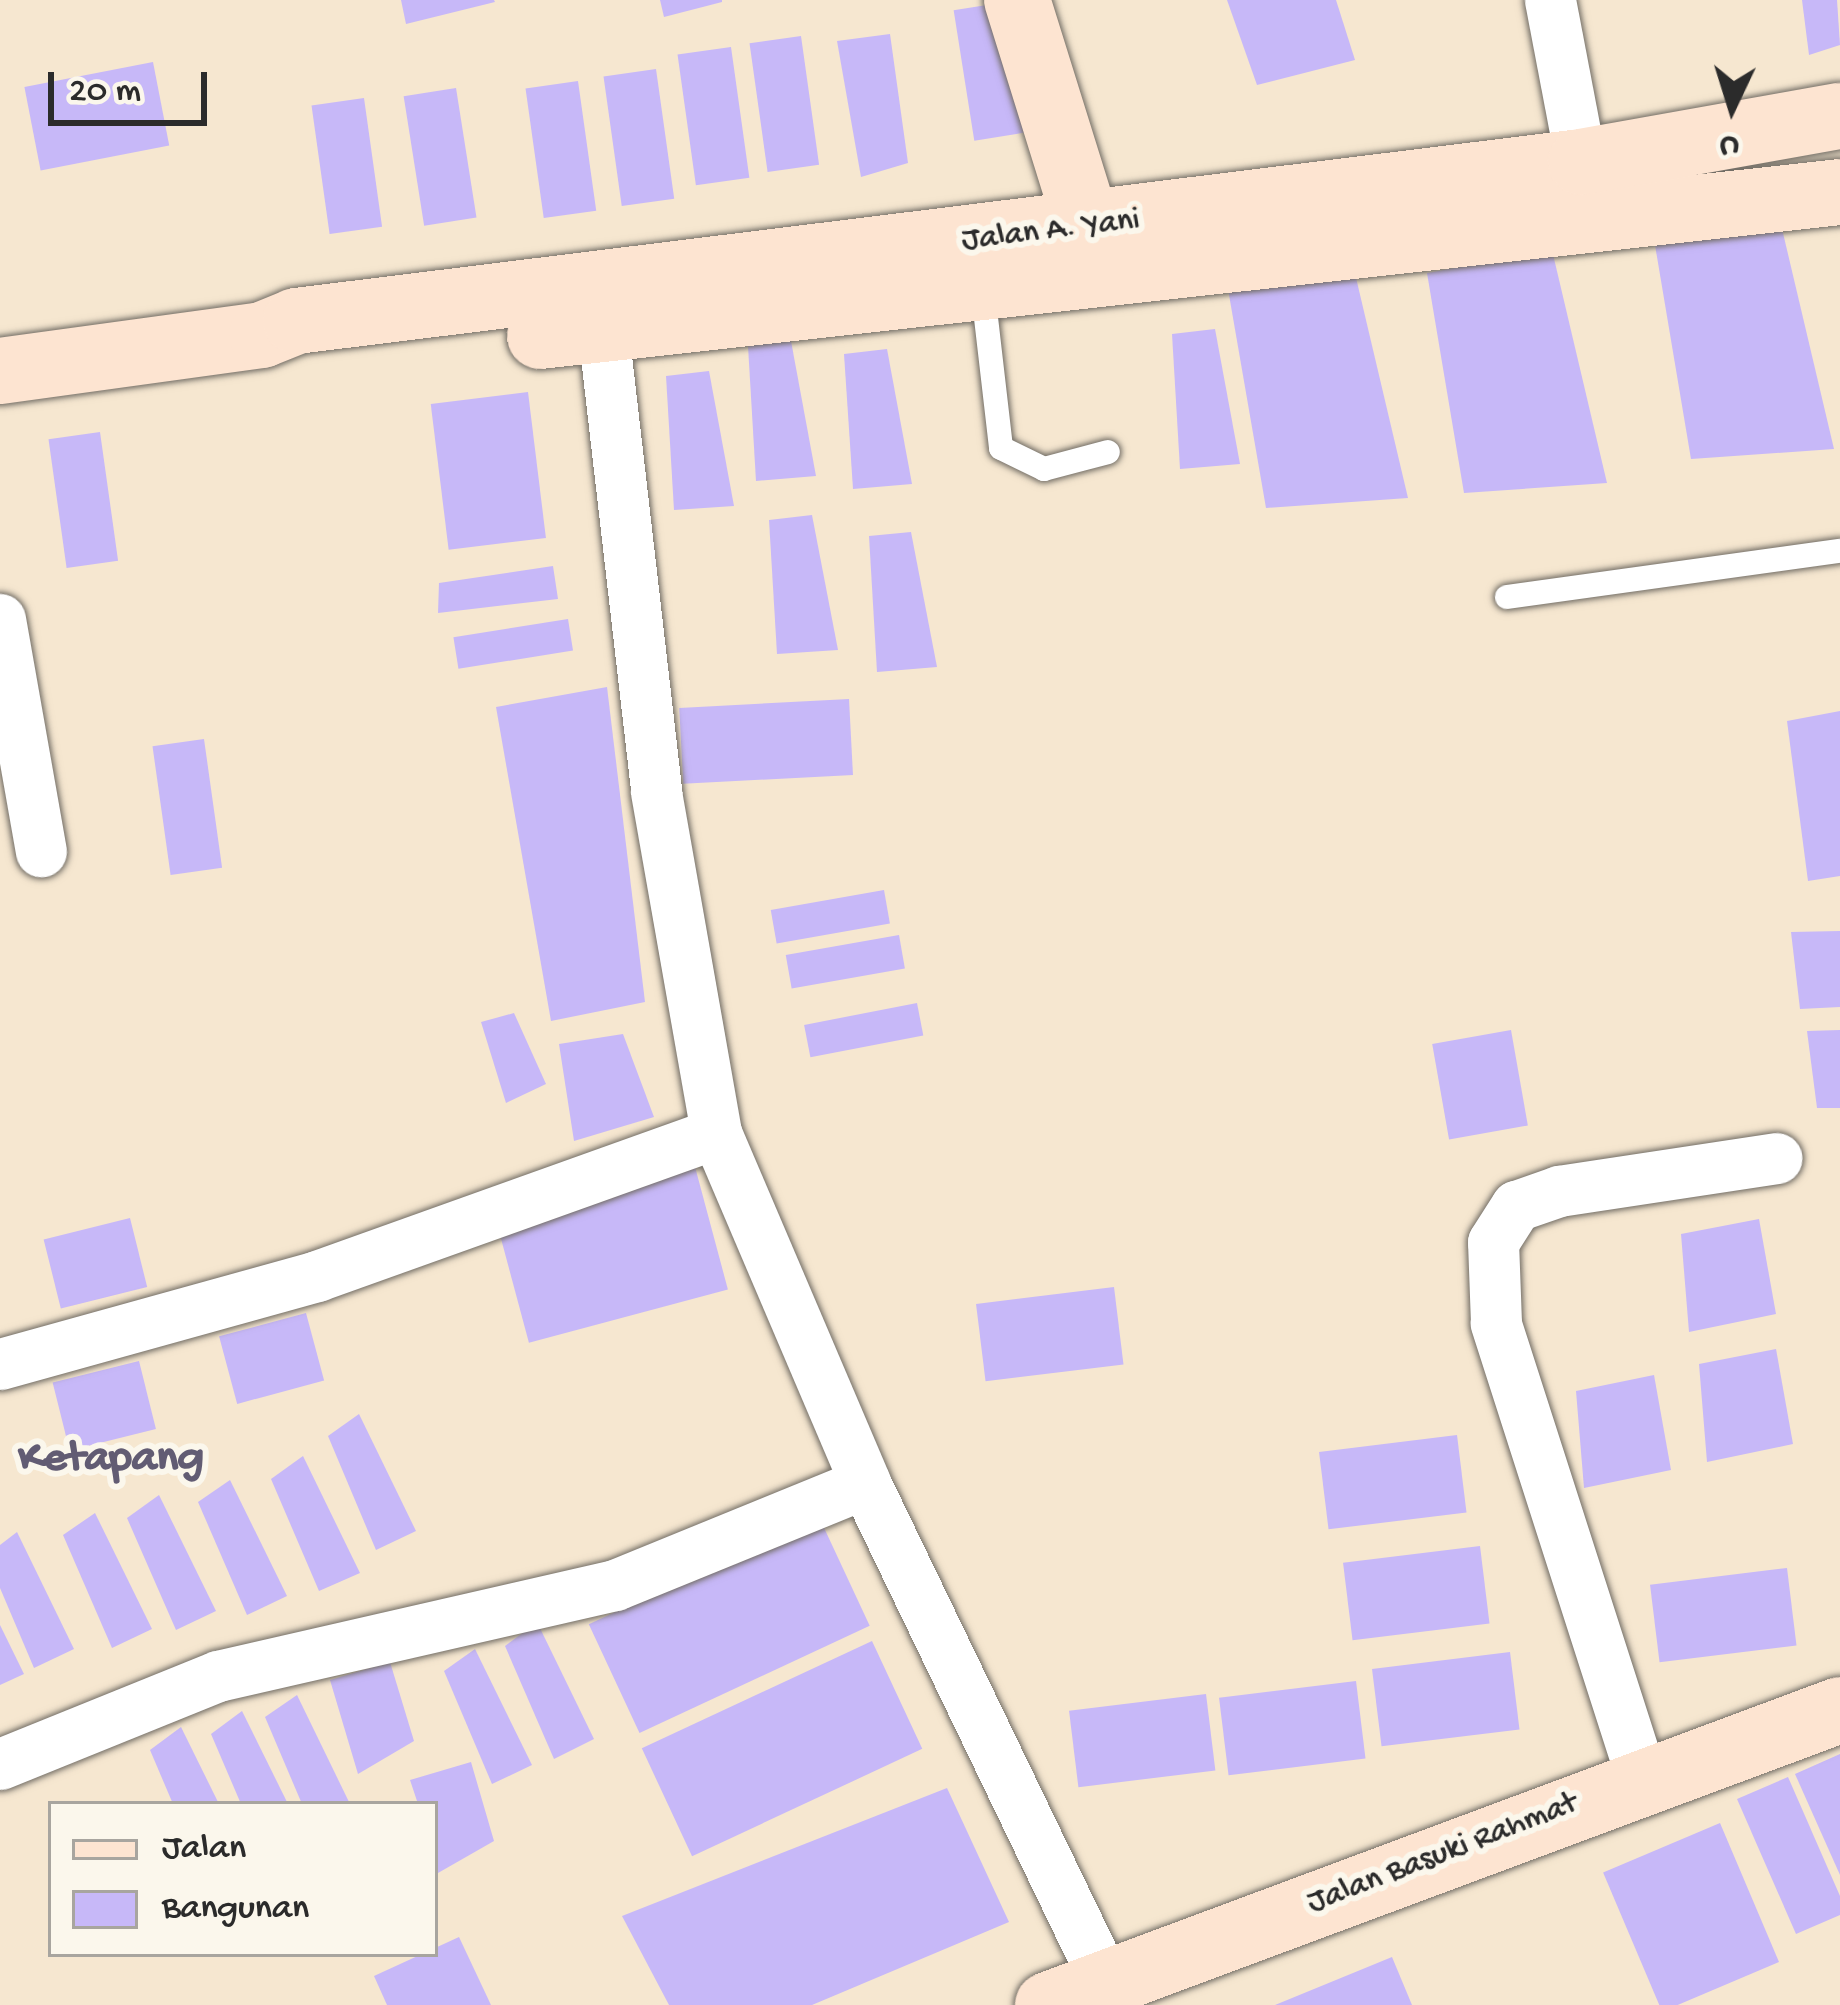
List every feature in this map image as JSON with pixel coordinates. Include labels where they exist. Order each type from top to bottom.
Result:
[{"type":"street","points":[[1017,0],[1088,227]]},
{"type":"street","points":[[1550,0],[1581,162]]},
{"type":"street","name":"Jalan A. Yani","points":[[600,311],[983,292],[1311,227],[1581,162],[1840,116]]},
{"type":"street","name":"Jalan A. Yani","points":[[0,371],[262,335],[326,346],[600,311],[1088,227],[1311,227],[1840,192]]},
{"type":"street","points":[[600,311],[656,792],[716,1133],[1077,1994]]},
{"type":"street","points":[[0,619],[41,851]]},
{"type":"street","points":[[0,1364],[317,1276],[716,1133]]},
{"type":"street","points":[[1642,1779],[1496,1323],[1493,1242],[1516,1206],[1559,1191],[1777,1158]]},
{"type":"street","points":[[0,1764],[218,1676],[615,1585],[865,1483]]},
{"type":"street","name":"Jalan Basuki Rahmat","points":[[1077,1994],[1642,1779],[1840,1710]]},
{"type":"lane","points":[[983,292],[1001,448],[1044,469],[1108,452]]},
{"type":"lane","points":[[1507,597],[1840,551]]},
{"type":"building","points":[[401,0],[494,0],[495,2],[406,24]]},
{"type":"building","points":[[660,0],[722,0],[722,2],[664,17]]},
{"type":"building","points":[[1227,0],[1336,0],[1355,60],[1257,85]]},
{"type":"building","points":[[1802,0],[1837,0],[1840,45],[1809,55]]},
{"type":"building","points":[[1006,2],[1027,132],[974,141],[954,10]]},
{"type":"building","points":[[890,34],[908,163],[861,177],[837,41]]},
{"type":"building","points":[[801,36],[819,165],[768,172],[750,43]]},
{"type":"building","points":[[731,47],[749,178],[696,185],[678,55]]},
{"type":"building","points":[[153,62],[169,145],[41,170],[24,87]]},
{"type":"building","points":[[656,69],[674,199],[622,206],[604,76]]},
{"type":"building","points":[[578,81],[596,211],[544,218],[526,88]]},
{"type":"building","points":[[456,88],[476,217],[424,226],[404,96]]},
{"type":"building","points":[[364,98],[382,227],[330,234],[312,105]]},
{"type":"building","points":[[1779,216],[1834,449],[1691,459],[1654,239]]},
{"type":"building","points":[[1552,250],[1607,483],[1464,493],[1427,273]]},
{"type":"building","points":[[1353,265],[1408,498],[1266,508],[1228,289]]},
{"type":"building","points":[[1215,329],[1240,464],[1180,469],[1172,334]]},
{"type":"building","points":[[791,341],[816,476],[756,481],[748,346]]},
{"type":"building","points":[[887,349],[912,484],[853,489],[844,354]]},
{"type":"building","points":[[709,371],[734,506],[674,510],[666,376]]},
{"type":"building","points":[[528,392],[546,538],[449,550],[431,404]]},
{"type":"building","points":[[100,432],[118,561],[67,568],[49,439]]},
{"type":"building","points":[[812,515],[838,650],[777,654],[769,520]]},
{"type":"building","points":[[911,532],[937,667],[877,672],[869,536]]},
{"type":"building","points":[[553,566],[558,599],[438,613],[439,583]]},
{"type":"building","points":[[568,619],[573,651],[458,669],[453,637]]},
{"type":"building","points":[[607,687],[645,1002],[551,1021],[496,707]]},
{"type":"building","points":[[849,699],[853,775],[683,784],[679,708]]},
{"type":"building","points":[[1840,711],[1840,876],[1808,881],[1787,721]]},
{"type":"building","points":[[204,739],[222,868],[171,875],[153,746]]},
{"type":"building","points":[[884,890],[890,923],[777,943],[771,910]]},
{"type":"building","points":[[1840,931],[1840,1007],[1800,1009],[1791,932]]},
{"type":"building","points":[[899,935],[905,968],[792,988],[786,955]]},
{"type":"building","points":[[917,1003],[923,1035],[810,1057],[804,1025]]},
{"type":"building","points":[[514,1013],[546,1084],[506,1103],[481,1022]]},
{"type":"building","points":[[1511,1030],[1528,1126],[1449,1139],[1432,1044]]},
{"type":"building","points":[[1840,1030],[1840,1108],[1817,1108],[1807,1031]]},
{"type":"building","points":[[623,1034],[654,1117],[574,1141],[559,1044]]},
{"type":"building","points":[[694,1163],[728,1290],[529,1343],[495,1216]]},
{"type":"building","points":[[130,1218],[147,1287],[61,1308],[44,1240]]},
{"type":"building","points":[[1759,1219],[1776,1314],[1689,1332],[1681,1234]]},
{"type":"building","points":[[1114,1287],[1124,1364],[986,1381],[976,1304]]},
{"type":"building","points":[[306,1313],[324,1381],[237,1404],[219,1336]]},
{"type":"building","points":[[1776,1349],[1793,1444],[1707,1462],[1699,1364]]},
{"type":"building","points":[[139,1361],[156,1429],[70,1450],[53,1383]]},
{"type":"building","points":[[1654,1375],[1671,1470],[1584,1488],[1576,1391]]},
{"type":"building","points":[[359,1414],[416,1531],[376,1550],[328,1436]]},
{"type":"building","points":[[1457,1435],[1467,1512],[1329,1529],[1319,1452]]},
{"type":"building","points":[[303,1456],[360,1573],[319,1591],[271,1479]]},
{"type":"building","points":[[230,1480],[287,1596],[247,1615],[198,1502]]},
{"type":"building","points":[[159,1495],[216,1611],[176,1630],[127,1518]]},
{"type":"building","points":[[95,1513],[152,1629],[112,1648],[63,1535]]},
{"type":"building","points":[[819,1517],[870,1626],[640,1733],[589,1624]]},
{"type":"building","points":[[17,1532],[74,1649],[34,1668],[0,1588],[0,1545]]},
{"type":"building","points":[[1480,1546],[1490,1623],[1353,1640],[1343,1563]]},
{"type":"building","points":[[1787,1568],[1797,1645],[1660,1662],[1650,1585]]},
{"type":"building","points":[[537,1622],[594,1739],[554,1759],[505,1646]]},
{"type":"building","points":[[0,1625],[24,1674],[0,1685]]},
{"type":"building","points":[[872,1641],[922,1749],[692,1856],[642,1748]]},
{"type":"building","points":[[475,1649],[532,1765],[492,1784],[444,1671]]},
{"type":"building","points":[[1510,1652],[1520,1729],[1382,1746],[1372,1669]]},
{"type":"building","points":[[390,1662],[414,1741],[358,1774],[330,1680]]},
{"type":"building","points":[[1356,1681],[1366,1758],[1229,1775],[1219,1698]]},
{"type":"building","points":[[1206,1694],[1215,1770],[1078,1787],[1069,1711]]},
{"type":"building","points":[[297,1695],[349,1801],[301,1801],[265,1717]]},
{"type":"building","points":[[242,1711],[287,1801],[240,1801],[211,1734]]},
{"type":"building","points":[[181,1727],[218,1801],[172,1801],[150,1750]]},
{"type":"building","points":[[1840,1754],[1840,1875],[1795,1774]]},
{"type":"building","points":[[471,1762],[494,1841],[438,1873],[438,1801],[417,1801],[410,1780]]},
{"type":"building","points":[[1788,1777],[1840,1896],[1840,1915],[1796,1934],[1737,1799]]},
{"type":"building","points":[[947,1788],[1009,1922],[812,2005],[669,2005],[622,1916]]},
{"type":"building","points":[[1720,1823],[1779,1962],[1678,2005],[1659,2005],[1603,1873]]},
{"type":"building","points":[[459,1937],[491,2005],[387,2005],[374,1976],[415,1957],[438,1957],[438,1947]]},
{"type":"building","points":[[1392,1957],[1412,2005],[1275,2005]]},
{"type":"district","name":"Ketapang","points":[[111,1460]]}]
